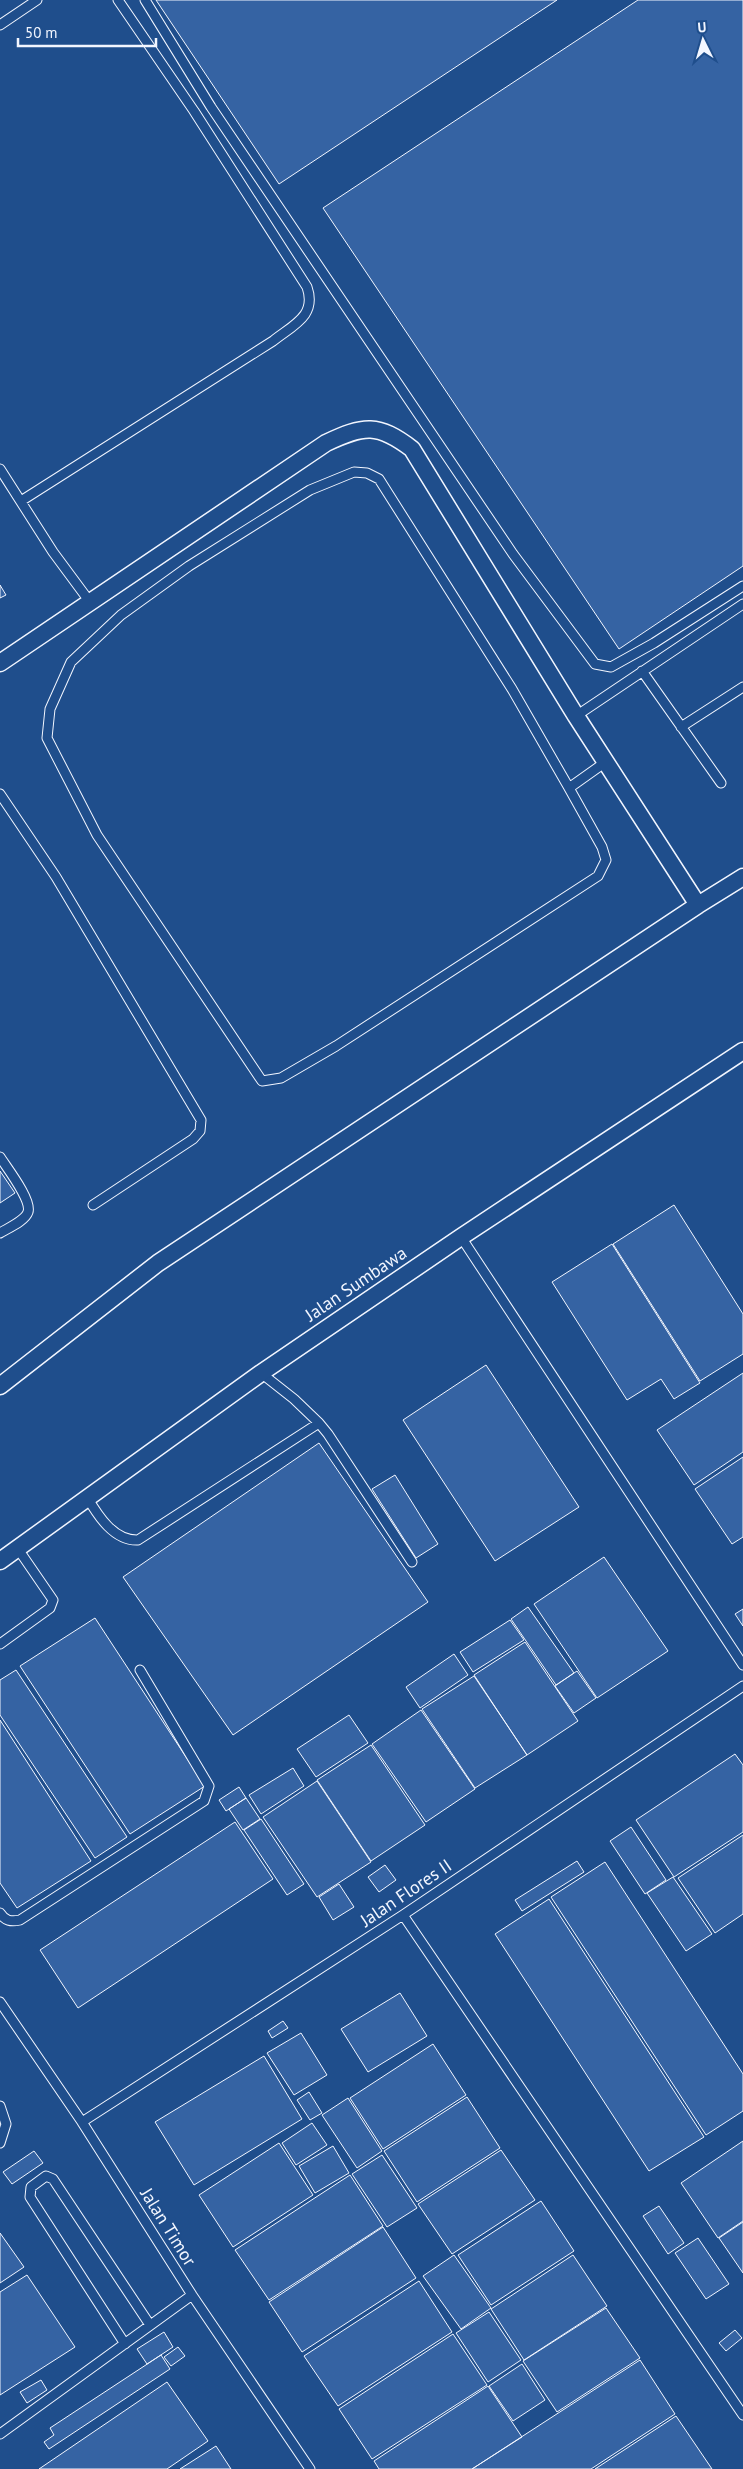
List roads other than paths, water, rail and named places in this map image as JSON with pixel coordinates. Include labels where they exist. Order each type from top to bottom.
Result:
[{"type":"street","points":[[0,663],[326,444],[345,434],[377,430],[393,434],[412,449],[576,716],[607,761],[698,905]]},
{"type":"street","points":[[0,1386],[158,1263],[743,877]]},
{"type":"street","name":"Jalan Sumbawa","points":[[0,1561],[22,1555],[261,1372],[461,1237],[743,1051]]},
{"type":"lane","points":[[0,25],[37,0]]},
{"type":"lane","points":[[21,501],[273,341],[304,316],[310,308],[311,298],[307,287],[194,111],[118,0]]},
{"type":"lane","points":[[145,0],[211,107],[513,554],[595,664],[611,667],[654,643],[743,586]]},
{"type":"lane","points":[[0,469],[53,552],[90,602]]},
{"type":"lane","points":[[354,472],[360,472],[379,479],[512,690],[569,788],[602,847],[606,860],[598,876],[336,1046],[280,1078],[262,1081],[97,835],[47,738],[47,727],[50,709],[71,662],[121,615],[189,566],[310,490],[354,472]]},
{"type":"lane","points":[[576,716],[743,604]]},
{"type":"lane","points":[[642,671],[721,784]]},
{"type":"lane","points":[[681,727],[743,687]]},
{"type":"lane","points":[[569,788],[607,761]]},
{"type":"lane","points":[[0,794],[56,877],[201,1120],[200,1131],[193,1139],[93,1205]]},
{"type":"lane","points":[[0,1157],[28,1201],[28,1211],[24,1217],[0,1233]]},
{"type":"lane","points":[[461,1237],[743,1665]]},
{"type":"lane","points":[[261,1372],[294,1399],[328,1434],[412,1562]]},
{"type":"lane","points":[[91,1503],[111,1530],[123,1538],[138,1540],[319,1423]]},
{"type":"lane","points":[[0,1644],[50,1608],[53,1600],[22,1555]]},
{"type":"lane","points":[[0,1913],[4,1919],[12,1922],[20,1920],[204,1801],[208,1794],[209,1786],[140,1670]]},
{"type":"lane","name":"Jalan Flores II","points":[[82,2122],[404,1915],[743,1686]]},
{"type":"lane","points":[[404,1915],[743,2414]]},
{"type":"lane","name":"Jalan Timor","points":[[0,2002],[82,2122],[192,2295],[310,2469]]},
{"type":"lane","points":[[0,2106],[6,2124],[0,2143]]},
{"type":"lane","points":[[125,2344],[30,2197],[30,2187],[46,2176],[53,2179],[150,2326]]},
{"type":"lane","points":[[0,2434],[192,2295]]}]
